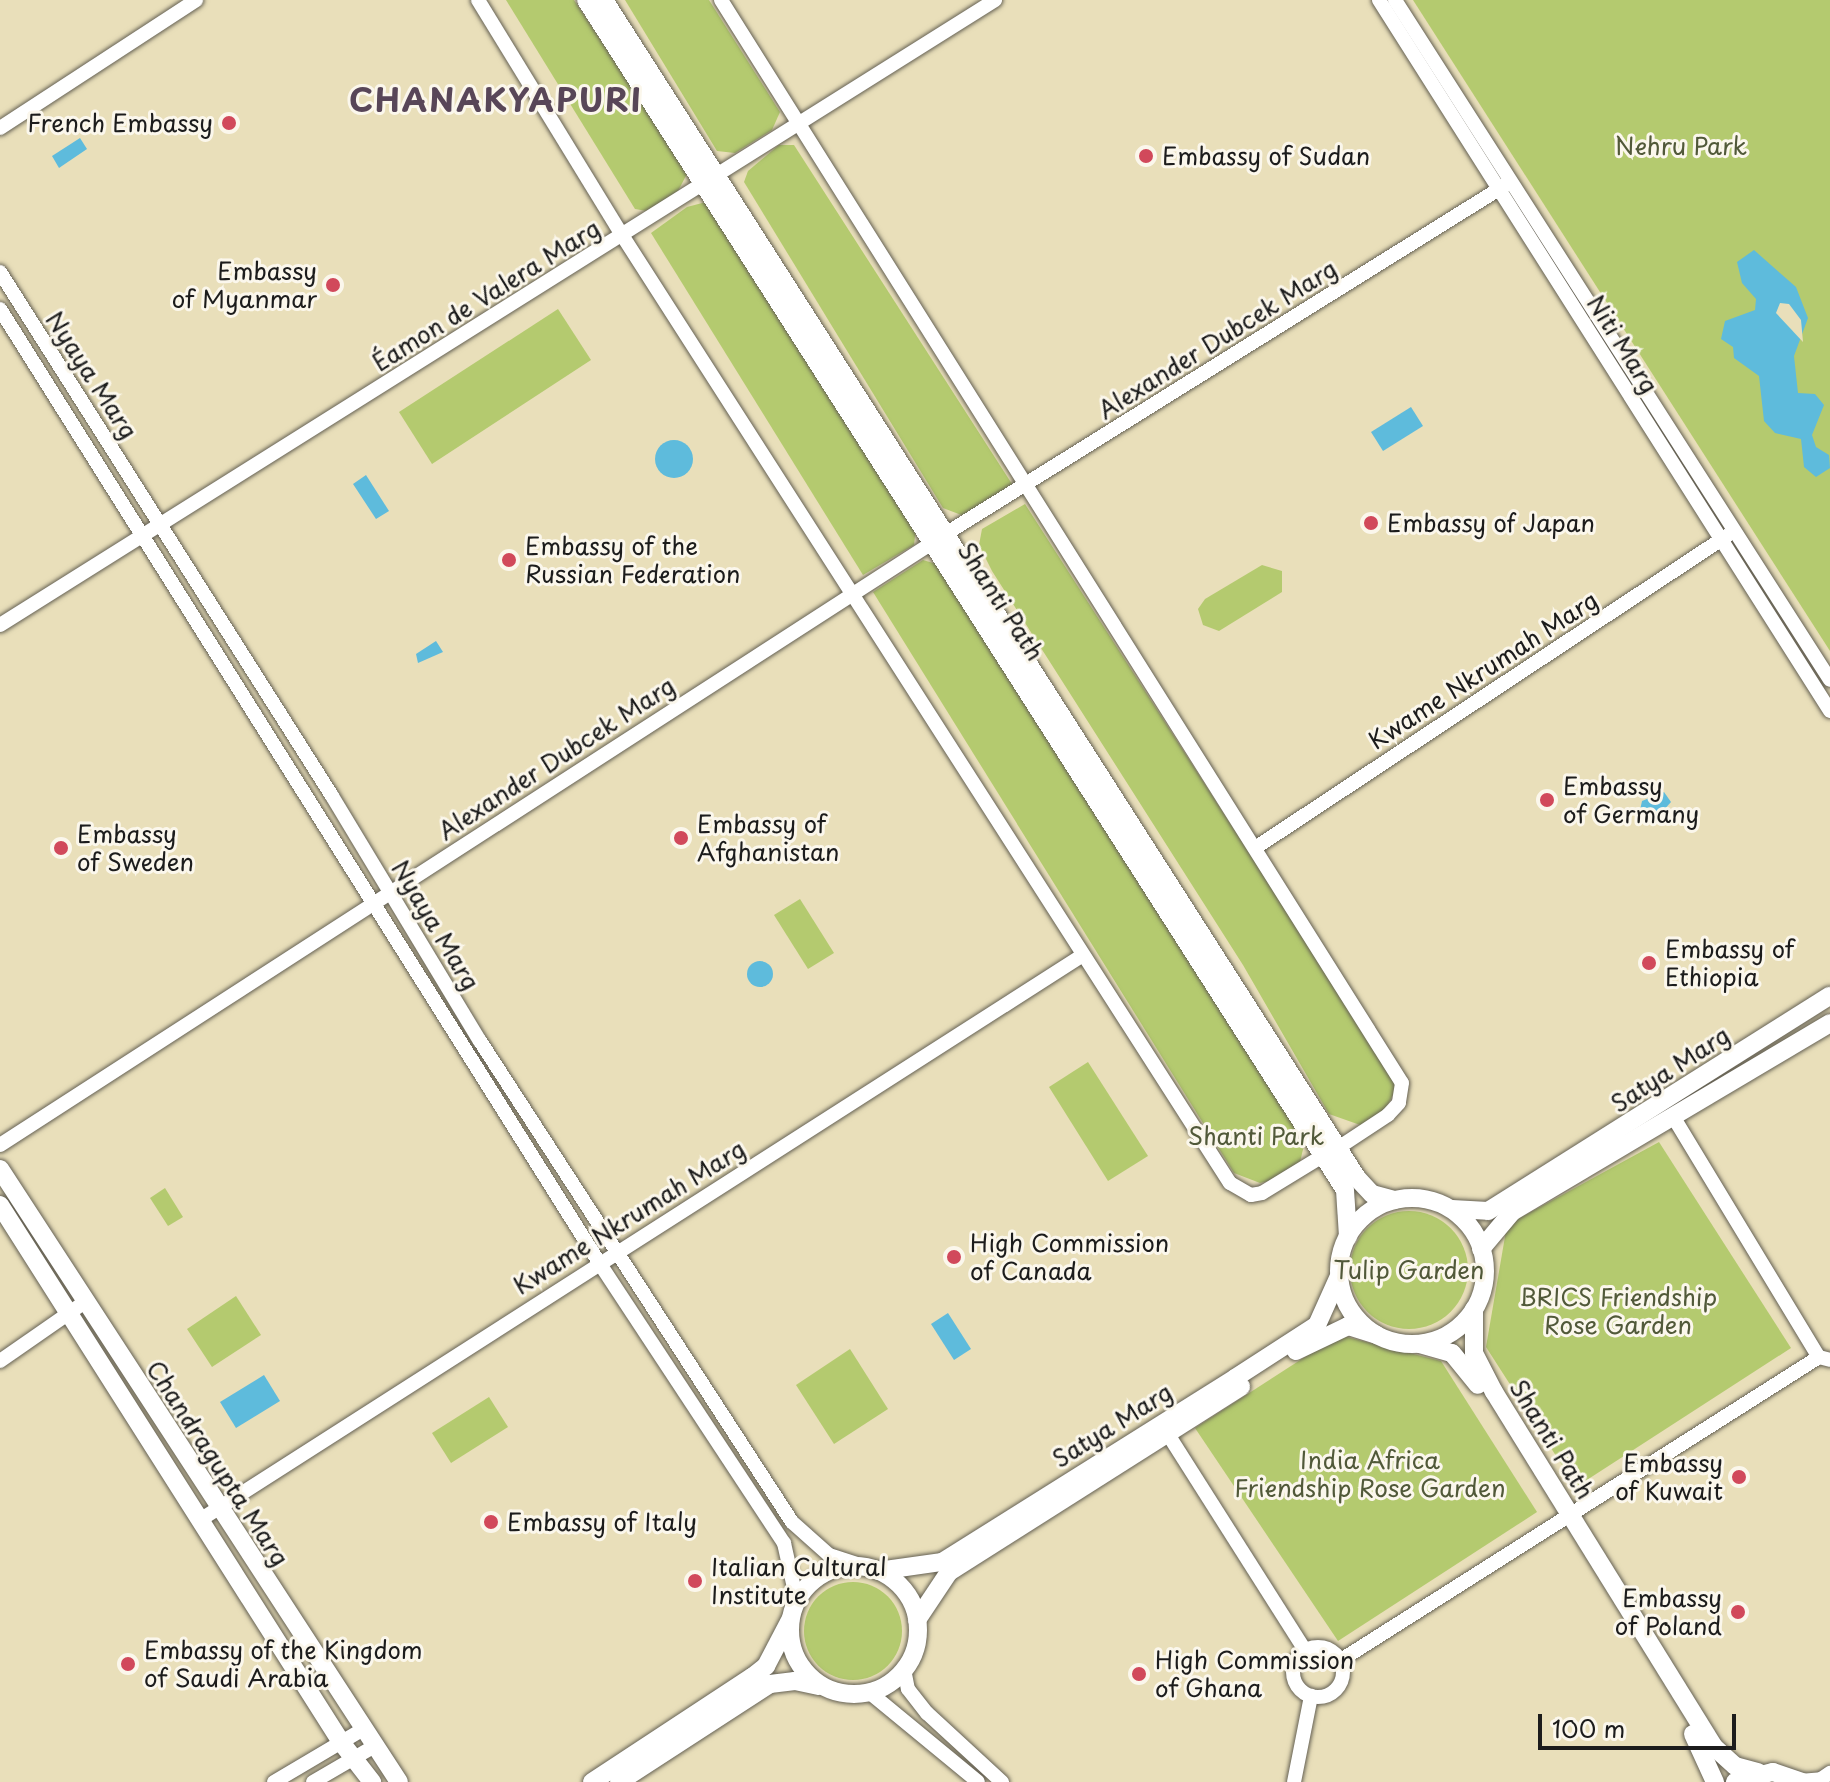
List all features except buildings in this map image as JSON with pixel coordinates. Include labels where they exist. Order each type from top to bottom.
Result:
[{"type":"main road","name":"Shanti Path","points":[[586,0],[709,181],[941,537],[1330,1152],[1348,1196],[1348,1237]]},
{"type":"main road","name":"Shanti Path","points":[[604,0],[709,181]]},
{"type":"main road","name":"Satya Marg","points":[[1449,1208],[1488,1211],[1830,996]]},
{"type":"main road","name":"Satya Marg","points":[[1481,1249],[1512,1212],[1830,1023]]},
{"type":"main road","name":"Shanti Path","points":[[1330,1152],[1365,1189],[1394,1200]]},
{"type":"main road","name":"Chandragupta Marg","points":[[0,1169],[373,1747],[399,1782]]},
{"type":"main road","points":[[1413,1198],[1449,1208],[1469,1225],[1481,1249],[1485,1273],[1474,1309],[1451,1333],[1420,1344],[1377,1335],[1351,1310],[1339,1276],[1348,1237],[1367,1214],[1394,1200],[1413,1198]]},
{"type":"main road","name":"Chandragupta Marg","points":[[0,1205],[341,1742],[372,1782]]},
{"type":"main road","name":"Satya Marg","points":[[872,1569],[942,1562],[1317,1325],[1339,1276]]},
{"type":"main road","name":"Shanti Path","points":[[1474,1309],[1474,1353],[1479,1365],[1642,1642],[1715,1782]]},
{"type":"main road","name":"Satya Marg","points":[[917,1620],[949,1572],[1333,1330],[1348,1326],[1377,1335]]},
{"type":"main road","name":"Shanti Path","points":[[1420,1344],[1452,1353],[1470,1372],[1568,1517],[1714,1747],[1735,1766],[1801,1781]]},
{"type":"main road","points":[[592,1782],[766,1666],[794,1610],[824,1573],[872,1569],[910,1600],[917,1620],[914,1652],[904,1669],[869,1692],[839,1693],[795,1681],[770,1684],[619,1782]]},
{"type":"main road","points":[[794,1610],[798,1663],[821,1686]]},
{"type":"main road","points":[[1735,1782],[1758,1772]]},
{"type":"street","points":[[0,128],[196,0]]},
{"type":"street","points":[[478,0],[622,235],[1230,1183],[1251,1195],[1262,1193],[1388,1115],[1399,1103],[1402,1083],[721,0]]},
{"type":"street","name":"Éamon de Valera Marg","points":[[0,625],[995,0]]},
{"type":"street","name":"Niti Marg","points":[[1379,0],[1736,529],[1830,680]]},
{"type":"street","name":"Niti Marg","points":[[1395,0],[1504,185],[1830,711]]},
{"type":"street","name":"Alexander Dubcek Marg","points":[[0,1145],[374,900],[941,537],[1504,185]]},
{"type":"street","name":"Nyaya Marg","points":[[0,272],[163,525],[480,1041],[801,1535],[829,1555],[872,1569]]},
{"type":"street","name":"Nyaya Marg","points":[[0,309],[598,1261],[784,1543],[794,1610]]},
{"type":"street","name":"Kwame Nkrumah Marg","points":[[1255,848],[1736,529]]},
{"type":"street","name":"Kwame Nkrumah Marg","points":[[200,1520],[598,1261],[1083,955]]},
{"type":"street","points":[[1341,1660],[1824,1358],[1674,1118]]},
{"type":"street","points":[[0,1361],[85,1302]]},
{"type":"street","points":[[1169,1436],[1305,1650]]},
{"type":"street","points":[[1321,1646],[1341,1660],[1340,1684],[1328,1695],[1311,1696],[1298,1687],[1293,1671],[1305,1650],[1321,1646]]},
{"type":"street","points":[[904,1669],[908,1689],[927,1713],[1002,1782]]},
{"type":"street","points":[[869,1692],[978,1782]]},
{"type":"street","points":[[1294,1782],[1311,1696]]},
{"type":"street","points":[[274,1782],[362,1730]]},
{"type":"street","points":[[313,1782],[373,1747]]},
{"type":"street","points":[[1801,1781],[1830,1773]]},
{"type":"green space","points":[[506,0],[574,0],[688,172],[678,191],[647,211],[635,209]]},
{"type":"green space","points":[[625,0],[709,0],[780,112],[772,130],[735,153],[717,151]]},
{"type":"green space","name":"Nehru Park","points":[[1413,0],[1830,0],[1830,651],[1771,559]]},
{"type":"green space","points":[[779,145],[794,145],[1012,484],[964,516],[943,508],[744,182],[748,171]]},
{"type":"green space","points":[[706,202],[916,527],[914,545],[863,575],[651,233],[687,207]]},
{"type":"green space","points":[[558,309],[591,360],[432,464],[399,412]]},
{"type":"green space","name":"Shanti Park","points":[[1025,504],[1398,1085],[1382,1116],[1363,1126],[1329,1114],[1243,965],[992,571],[979,545],[982,529]]},
{"type":"green space","name":"Shanti Park","points":[[923,560],[943,566],[1305,1141],[1300,1162],[1286,1177],[1260,1183],[1234,1173],[873,592]]},
{"type":"green space","points":[[1262,565],[1282,571],[1282,592],[1219,631],[1203,625],[1198,609],[1205,599]]},
{"type":"green space","points":[[800,899],[834,953],[808,969],[774,915]]},
{"type":"green space","points":[[1088,1062],[1148,1156],[1108,1181],[1049,1087]]},
{"type":"green space","name":"BRICS Friendship Rose Garden","points":[[1659,1142],[1791,1348],[1576,1487],[1486,1347],[1507,1225]]},
{"type":"green space","points":[[165,1188],[183,1217],[168,1226],[150,1198]]},
{"type":"green space","name":"Tulip Garden","points":[[1409,1211],[1431,1216],[1451,1228],[1463,1248],[1468,1270],[1463,1292],[1451,1312],[1431,1324],[1409,1329],[1387,1324],[1367,1312],[1355,1292],[1350,1270],[1355,1248],[1367,1228],[1387,1216]]},
{"type":"green space","points":[[236,1296],[261,1335],[212,1367],[187,1329]]},
{"type":"green space","name":"India Africa Friendship Rose Garden","points":[[1339,1335],[1441,1361],[1537,1512],[1338,1641],[1195,1428]]},
{"type":"green space","points":[[850,1349],[888,1409],[834,1444],[796,1385]]},
{"type":"green space","points":[[489,1397],[508,1427],[451,1463],[432,1433]]},
{"type":"green space","points":[[853,1582],[872,1586],[888,1596],[898,1612],[902,1631],[898,1650],[888,1666],[872,1676],[853,1680],[834,1676],[818,1666],[808,1650],[804,1631],[808,1612],[818,1596],[834,1586]]},
{"type":"water","points":[[80,138],[87,149],[59,168],[52,156]]},
{"type":"water","points":[[1754,250],[1796,287],[1808,318],[1794,356],[1798,393],[1815,394],[1824,405],[1812,435],[1816,447],[1829,455],[1830,468],[1816,477],[1804,467],[1801,439],[1775,433],[1764,421],[1759,376],[1734,358],[1733,347],[1721,339],[1725,321],[1755,310],[1756,299],[1742,283],[1737,262]]},
{"type":"water","points":[[1411,407],[1423,426],[1383,451],[1371,432]]},
{"type":"water","points":[[674,440],[687,446],[693,459],[687,472],[674,478],[661,472],[655,459],[661,446]]},
{"type":"water","points":[[366,475],[389,511],[376,519],[353,484]]},
{"type":"water","points":[[436,641],[443,652],[418,663],[416,654]]},
{"type":"water","points":[[1664,792],[1671,802],[1663,811],[1639,815],[1642,801]]},
{"type":"water","points":[[760,961],[769,965],[773,974],[769,983],[760,987],[751,983],[747,974],[751,965]]},
{"type":"water","points":[[948,1313],[971,1349],[954,1360],[931,1324]]},
{"type":"water","points":[[264,1375],[280,1401],[236,1428],[220,1402]]},
{"type":"pier","points":[[1780,303],[1789,304],[1801,320],[1803,342],[1776,313]]},
{"type":"place","name":"French Embassy","points":[[229,123]]},
{"type":"place","name":"Embassy of Sudan","points":[[1146,156]]},
{"type":"place","name":"Embassy of Myanmar","points":[[333,285]]},
{"type":"place","name":"Embassy of Japan","points":[[1371,523]]},
{"type":"place","name":"Embassy of the Russian Federation","points":[[509,560]]},
{"type":"place","name":"Embassy of Germany","points":[[1547,800]]},
{"type":"place","name":"Embassy of Afghanistan","points":[[681,838]]},
{"type":"place","name":"Embassy of Sweden","points":[[61,848]]},
{"type":"place","name":"Embassy of Ethiopia","points":[[1649,963]]},
{"type":"place","name":"High Commission of Canada","points":[[954,1257]]},
{"type":"place","name":"Embassy of Kuwait","points":[[1739,1477]]},
{"type":"place","name":"Embassy of Italy","points":[[491,1522]]},
{"type":"place","name":"Italian Cultural Institute","points":[[695,1581]]},
{"type":"place","name":"Embassy of Poland","points":[[1738,1612]]},
{"type":"place","name":"Embassy of the Kingdom of Saudi Arabia","points":[[128,1664]]},
{"type":"place","name":"High Commission of Ghana","points":[[1139,1674]]},
{"type":"district","name":"CHANAKYAPURI","points":[[496,99]]}]
